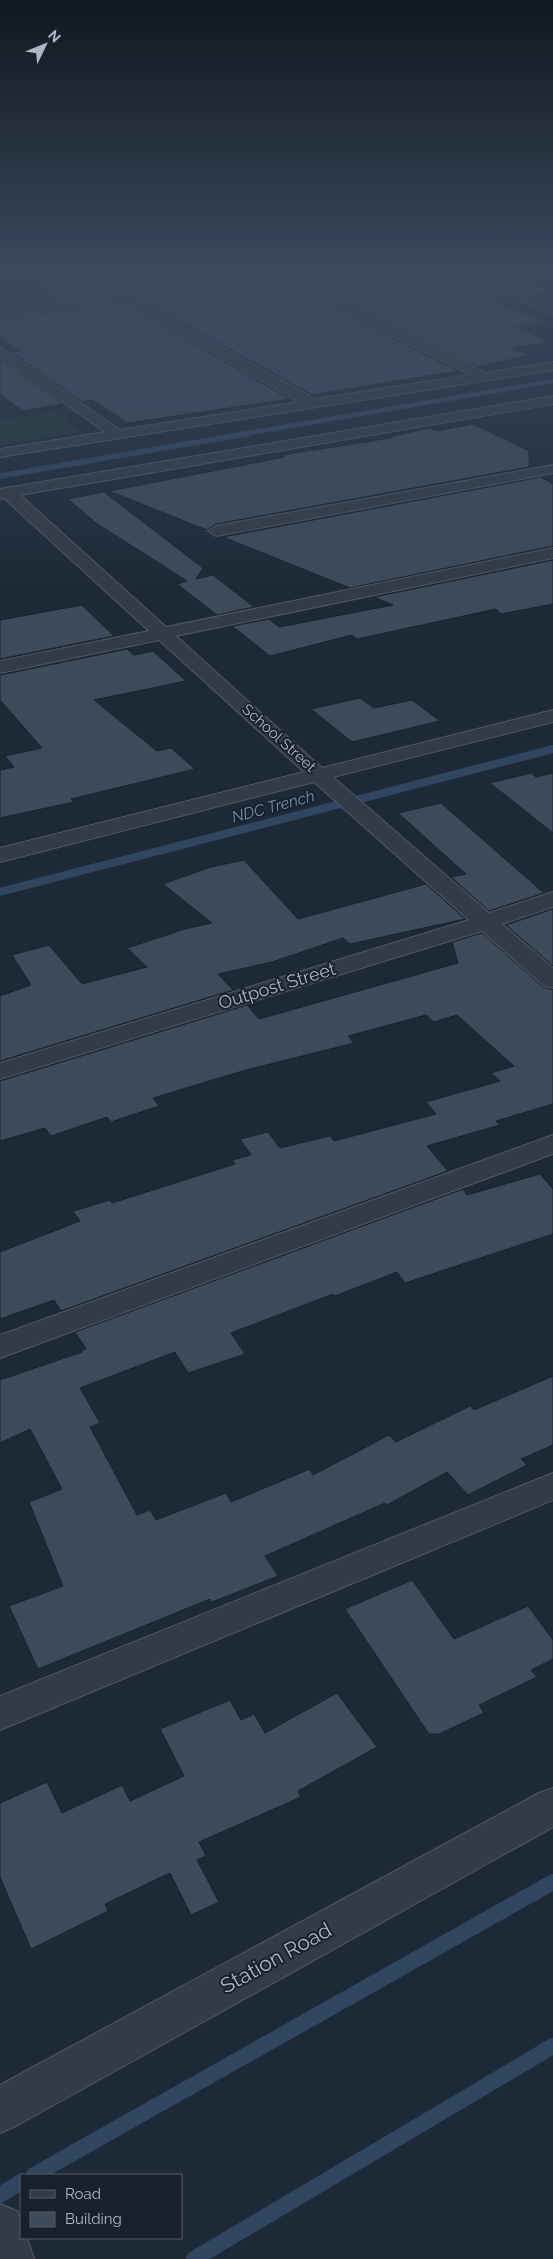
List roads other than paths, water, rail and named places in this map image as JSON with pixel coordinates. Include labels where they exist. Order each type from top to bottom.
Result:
[{"type":"street","points":[[36,376],[117,434]]},
{"type":"street","points":[[265,376],[313,404]]},
{"type":"street","points":[[0,453],[489,376]]},
{"type":"street","points":[[4,493],[553,400]]},
{"type":"street","points":[[216,531],[553,469]]},
{"type":"street","name":"School Street","points":[[4,493],[553,981]]},
{"type":"street","points":[[0,667],[553,553]]},
{"type":"street","points":[[0,855],[553,716]]},
{"type":"street","name":"Outpost Street","points":[[0,1071],[486,922],[553,899]]},
{"type":"street","points":[[0,1347],[553,1144]]},
{"type":"street","points":[[0,1713],[553,1486]]},
{"type":"street","name":"Station Road","points":[[0,2110],[553,1806]]},
{"type":"street","points":[[0,2228],[10,2259]]},
{"type":"waterway","points":[[243,434],[553,381]]},
{"type":"waterway","points":[[0,476],[251,433]]},
{"type":"waterway","name":"NDC Trench","points":[[0,892],[553,749]]},
{"type":"waterway","points":[[36,2174],[553,1882]]},
{"type":"waterway","points":[[194,2259],[553,2046]]},
{"type":"waterway","points":[[0,2195],[20,2183]]}]
